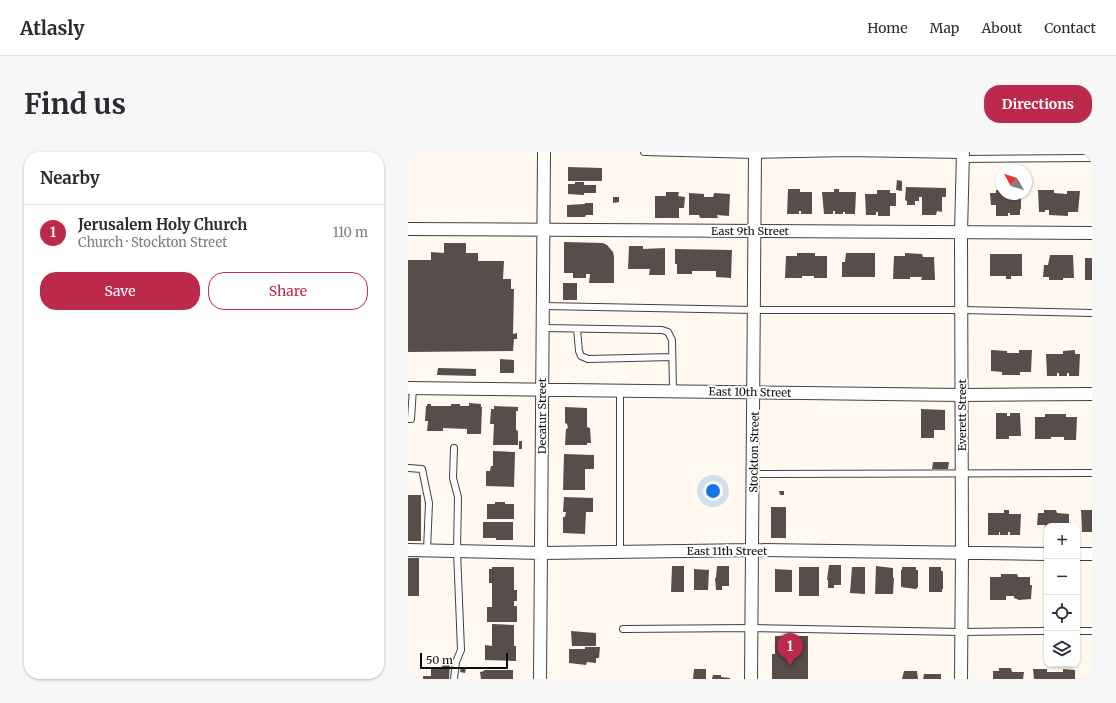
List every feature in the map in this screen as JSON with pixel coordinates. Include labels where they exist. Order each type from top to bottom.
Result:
[{"type":"street","name":"Decatur Street","points":[[540,679],[544,152]]},
{"type":"street","name":"Stockton Street","points":[[751,679],[755,154]]},
{"type":"street","name":"Everett Street","points":[[961,679],[961,233],[963,155]]},
{"type":"street","name":"East 9th Street","points":[[408,229],[1092,233]]},
{"type":"street","name":"East 10th Street","points":[[410,388],[542,391],[754,391],[962,395],[1092,394]]},
{"type":"street","name":"East 11th Street","points":[[408,550],[542,553],[753,550],[1044,554]]},
{"type":"street","points":[[1080,554],[1092,554]]},
{"type":"lane","points":[[644,152],[755,154],[876,153],[1092,158]]},
{"type":"lane","points":[[543,306],[755,310],[962,310],[1092,313]]},
{"type":"lane","points":[[542,328],[662,330],[668,332],[672,340],[673,391]]},
{"type":"lane","points":[[577,329],[579,351],[581,356],[588,359],[672,357]]},
{"type":"lane","points":[[410,388],[410,419]]},
{"type":"lane","points":[[620,391],[620,552]]},
{"type":"lane","points":[[454,448],[453,478],[458,497],[457,552],[460,650],[456,662],[454,679]]},
{"type":"lane","points":[[408,468],[422,469],[429,503],[427,550]]},
{"type":"lane","points":[[753,474],[1092,473]]},
{"type":"lane","points":[[623,629],[752,628],[961,632],[1044,631]]},
{"type":"lane","points":[[1080,631],[1092,631]]},
{"type":"building","points":[[568,167],[602,168],[602,181],[568,181]]},
{"type":"building","points":[[897,180],[902,181],[902,191],[896,190]]},
{"type":"building","points":[[575,182],[584,182],[584,185],[596,185],[596,193],[584,193],[584,195],[568,194],[568,184],[575,184]]},
{"type":"building","points":[[906,187],[946,188],[946,197],[942,197],[942,212],[937,211],[936,215],[922,215],[922,197],[919,197],[919,201],[915,201],[915,205],[907,205],[907,201],[905,200]]},
{"type":"building","points":[[788,189],[800,189],[800,192],[812,192],[812,214],[801,214],[801,211],[799,211],[799,214],[787,214]]},
{"type":"building","points":[[834,189],[839,189],[839,192],[856,192],[855,214],[845,214],[845,212],[843,212],[843,214],[835,214],[835,211],[833,211],[833,214],[824,214],[822,192],[834,192]]},
{"type":"building","points":[[877,190],[890,190],[890,193],[896,193],[896,206],[890,206],[890,216],[878,216],[878,212],[876,212],[876,215],[866,215],[865,194],[877,194]]},
{"type":"building","points":[[1038,190],[1054,190],[1054,193],[1067,194],[1067,191],[1080,191],[1078,212],[1068,212],[1068,216],[1049,215],[1049,210],[1039,212]]},
{"type":"building","points":[[666,192],[679,192],[678,196],[685,197],[684,208],[679,208],[679,218],[655,218],[655,196],[666,196]]},
{"type":"building","points":[[689,193],[704,194],[704,197],[713,197],[714,193],[730,194],[729,216],[717,215],[718,218],[700,218],[699,215],[689,215]]},
{"type":"building","points":[[990,193],[996,193],[996,200],[1021,200],[1020,215],[1010,215],[1010,213],[1008,213],[1008,216],[996,216],[996,205],[991,205]]},
{"type":"building","points":[[613,197],[619,197],[619,202],[613,203]]},
{"type":"building","points":[[593,203],[593,215],[586,215],[585,217],[567,217],[567,205]]},
{"type":"building","points":[[564,242],[603,243],[607,245],[613,252],[614,257],[614,283],[589,283],[590,274],[586,274],[586,278],[573,278],[573,273],[564,273]]},
{"type":"building","points":[[444,243],[466,243],[466,253],[478,253],[478,261],[504,261],[503,279],[511,279],[511,289],[514,289],[513,334],[517,333],[517,339],[514,339],[513,351],[408,352],[408,260],[431,260],[431,252],[444,253]]},
{"type":"building","points":[[629,246],[643,246],[643,249],[665,248],[665,275],[649,275],[650,269],[628,269]]},
{"type":"building","points":[[675,249],[732,250],[731,278],[716,277],[716,271],[692,271],[692,274],[677,274]]},
{"type":"building","points":[[797,253],[815,253],[815,256],[827,256],[827,278],[802,276],[802,278],[785,278],[786,256],[797,256]]},
{"type":"building","points":[[846,253],[875,253],[875,277],[842,277],[842,262],[845,262]]},
{"type":"building","points":[[905,253],[922,254],[923,257],[934,257],[935,280],[921,280],[922,277],[893,279],[894,256],[905,256]]},
{"type":"building","points":[[990,254],[1022,254],[1022,276],[1011,276],[1011,279],[1006,279],[1006,276],[990,276]]},
{"type":"building","points":[[1050,255],[1073,255],[1074,278],[1049,280],[1049,277],[1043,277],[1044,265],[1048,265]]},
{"type":"building","points":[[1085,258],[1092,258],[1092,280],[1085,280]]},
{"type":"building","points":[[563,283],[577,283],[577,300],[563,300]]},
{"type":"building","points":[[991,350],[1007,351],[1007,353],[1019,353],[1019,350],[1032,350],[1031,372],[1020,372],[1020,375],[1002,375],[1002,372],[991,371]]},
{"type":"building","points":[[1075,350],[1075,354],[1080,354],[1079,376],[1069,376],[1069,373],[1067,373],[1067,376],[1059,376],[1059,373],[1057,373],[1057,376],[1047,376],[1046,354],[1063,354],[1063,351]]},
{"type":"building","points":[[500,359],[514,360],[514,373],[500,373]]},
{"type":"building","points":[[438,368],[476,369],[476,376],[437,375]]},
{"type":"building","points":[[469,403],[481,404],[481,434],[467,434],[467,429],[443,428],[443,431],[427,431],[428,421],[425,421],[427,404],[431,404],[431,406],[451,406],[451,404],[460,404],[460,406],[469,406]]},
{"type":"building","points":[[494,406],[518,407],[518,411],[516,411],[516,430],[518,431],[518,445],[493,445],[494,424],[490,424],[491,409],[494,409]]},
{"type":"building","points":[[565,407],[587,408],[587,427],[590,428],[591,443],[587,443],[587,445],[565,445],[566,429],[568,428],[567,424],[565,423]]},
{"type":"building","points":[[921,409],[945,410],[945,430],[934,430],[934,438],[921,438]]},
{"type":"building","points":[[996,413],[1007,413],[1007,416],[1010,416],[1010,413],[1020,413],[1021,436],[1009,436],[1009,439],[996,439]]},
{"type":"building","points":[[1045,414],[1066,414],[1066,417],[1077,417],[1076,440],[1064,440],[1064,437],[1035,439],[1035,417],[1045,417]]},
{"type":"building","points":[[519,441],[522,441],[522,449],[519,449]]},
{"type":"building","points":[[493,451],[515,452],[514,487],[486,486],[486,471],[490,471],[491,466],[493,466]]},
{"type":"building","points":[[564,454],[594,455],[594,469],[585,469],[585,490],[563,490]]},
{"type":"building","points":[[933,462],[949,462],[948,469],[932,469]]},
{"type":"building","points":[[779,491],[784,491],[784,495],[780,495]]},
{"type":"building","points":[[408,495],[421,495],[421,541],[408,541]]},
{"type":"building","points":[[564,497],[593,498],[593,512],[586,512],[585,534],[563,533],[563,517],[565,517],[566,512],[563,512]]},
{"type":"building","points":[[495,502],[514,504],[514,519],[487,519],[487,504],[495,504]]},
{"type":"building","points":[[771,507],[786,507],[786,538],[771,538]]},
{"type":"building","points":[[1004,510],[1009,510],[1009,514],[1021,514],[1020,535],[1010,535],[1010,532],[1008,532],[1008,535],[1000,535],[999,532],[999,535],[988,535],[988,513],[1004,513]]},
{"type":"building","points":[[1044,510],[1056,510],[1057,513],[1069,514],[1069,523],[1044,523],[1044,525],[1037,525],[1038,513],[1044,513]]},
{"type":"building","points":[[1081,510],[1092,510],[1092,532],[1082,532]]},
{"type":"building","points":[[483,522],[513,522],[513,540],[483,538]]},
{"type":"building","points":[[408,558],[419,558],[419,596],[408,596]]},
{"type":"building","points":[[829,565],[841,565],[841,585],[834,585],[834,588],[828,588],[827,580]]},
{"type":"building","points":[[672,566],[684,566],[684,592],[671,592]]},
{"type":"building","points":[[717,566],[729,566],[729,586],[722,586],[722,590],[716,590],[715,578]]},
{"type":"building","points":[[876,566],[893,568],[893,594],[875,594]]},
{"type":"building","points":[[492,567],[514,567],[514,590],[517,590],[517,601],[514,601],[514,606],[517,606],[517,622],[487,622],[487,607],[492,607],[492,583],[489,583],[489,569],[492,569]]},
{"type":"building","points":[[799,567],[819,567],[819,596],[799,596]]},
{"type":"building","points":[[852,567],[865,567],[865,594],[850,593]]},
{"type":"building","points":[[902,567],[916,567],[916,570],[918,570],[918,587],[916,589],[901,587]]},
{"type":"building","points":[[929,567],[941,567],[941,571],[943,571],[942,592],[929,592]]},
{"type":"building","points":[[694,569],[709,570],[708,590],[694,590]]},
{"type":"building","points":[[775,569],[792,570],[792,592],[775,592]]},
{"type":"building","points":[[1001,574],[1017,574],[1018,577],[1030,577],[1030,585],[1032,585],[1031,599],[1019,600],[1014,598],[1014,596],[1006,596],[1006,600],[990,600],[990,577],[1001,577]]},
{"type":"building","points":[[492,624],[514,625],[516,661],[485,660],[485,645],[492,646]]},
{"type":"building","points":[[571,631],[596,633],[596,646],[572,646]]},
{"type":"building","points":[[775,636],[808,636],[808,679],[772,679],[772,654],[775,654]]},
{"type":"building","points":[[585,647],[600,647],[599,658],[596,658],[596,663],[587,662],[586,665],[569,663],[569,649],[585,649]]},
{"type":"building","points":[[442,664],[450,664],[449,679],[423,679],[423,676],[431,676],[431,668],[442,667]]},
{"type":"building","points":[[461,667],[466,668],[465,673],[460,672]]},
{"type":"building","points":[[999,668],[1011,668],[1012,672],[1024,672],[1023,679],[993,679],[993,671],[999,671]]},
{"type":"building","points":[[694,669],[706,669],[706,679],[693,679]]},
{"type":"building","points":[[1033,669],[1047,669],[1047,672],[1063,672],[1063,669],[1075,670],[1075,679],[1034,679]]},
{"type":"building","points":[[484,670],[513,670],[513,679],[481,679],[480,672]]},
{"type":"building","points":[[904,671],[917,671],[918,679],[902,679]]},
{"type":"building","points":[[924,674],[941,674],[941,679],[923,679]]},
{"type":"building","points":[[713,675],[721,675],[721,677],[730,679],[712,679]]},
{"type":"place","name":"Jerusalem Holy Church","points":[[790,666]]}]
